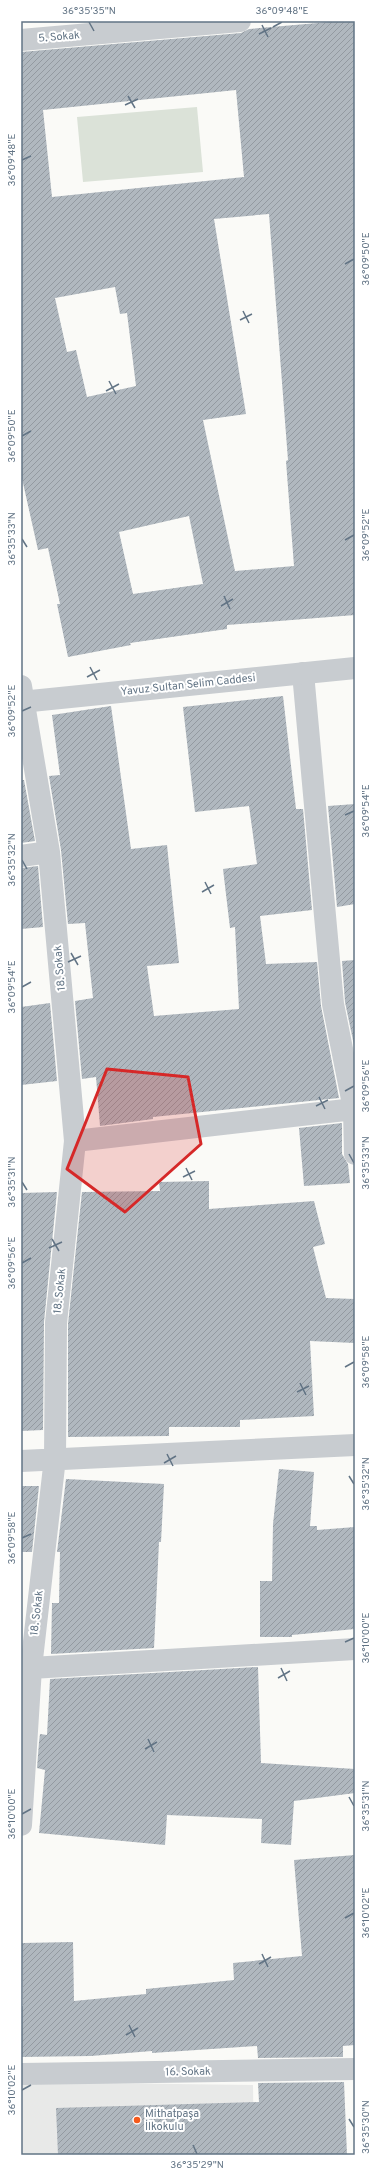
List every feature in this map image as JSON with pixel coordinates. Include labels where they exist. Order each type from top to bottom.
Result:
[{"type":"street","name":"5. Sokak","points":[[21,40],[240,21]]},
{"type":"street","name":"Yavuz Sultan Selim Caddesi","points":[[22,696],[355,668]]},
{"type":"street","points":[[303,673],[333,1004],[354,1109],[355,1154]]},
{"type":"street","name":"18. Sokak","points":[[21,1826],[31,1668],[55,1458],[56,1323],[75,1141],[49,852],[22,696]]},
{"type":"street","points":[[21,856],[49,852]]},
{"type":"street","points":[[75,1141],[354,1109]]},
{"type":"street","points":[[21,1461],[55,1458],[355,1445]]},
{"type":"street","points":[[31,1668],[355,1650]]},
{"type":"street","name":"16. Sokak","points":[[21,2074],[355,2070]]},
{"type":"highlighted area","points":[[107,1069],[188,1077],[201,1144],[125,1212],[67,1169]]},
{"type":"shaded area","points":[[197,107],[203,172],[83,182],[77,117]]},
{"type":"shaded area","name":"Mithatpaşa İlkokulu","points":[[21,2082],[253,2085],[254,2155],[21,2155]]},
{"type":"building","points":[[355,21],[355,615],[227,625],[227,629],[130,643],[131,645],[68,657],[57,604],[60,604],[48,548],[38,550],[21,474],[21,52],[241,33],[249,29]],"holes":[[[236,90],[244,177],[52,197],[43,110]],[[269,214],[288,460],[286,461],[294,566],[235,571],[203,420],[246,414],[214,219]],[[115,287],[120,314],[127,313],[136,386],[87,397],[76,350],[67,352],[55,298]],[[189,516],[203,584],[133,594],[119,532]]]},
{"type":"building","points":[[283,696],[296,809],[303,809],[312,910],[260,916],[266,964],[317,962],[321,1006],[339,1098],[153,1117],[153,1119],[100,1126],[96,1077],[82,1079],[75,1001],[93,998],[85,923],[68,924],[61,850],[49,776],[60,775],[52,715],[111,706],[131,849],[167,845],[179,963],[147,966],[154,1016],[239,1009],[235,927],[230,928],[223,869],[257,864],[249,806],[195,812],[183,707]]},
{"type":"building","points":[[21,780],[24,780],[35,841],[21,843]]},
{"type":"building","points":[[355,804],[355,904],[337,907],[328,806]]},
{"type":"building","points":[[38,866],[43,927],[21,929],[21,868]]},
{"type":"building","points":[[355,960],[355,1050],[345,1002],[342,961]]},
{"type":"building","points":[[50,1003],[57,1081],[21,1085],[21,1007]]},
{"type":"building","points":[[342,1123],[342,1154],[348,1164],[350,1183],[304,1186],[299,1128]]},
{"type":"building","points":[[209,1181],[209,1209],[314,1201],[325,1244],[313,1247],[326,1298],[355,1299],[355,1343],[310,1341],[314,1416],[240,1420],[240,1427],[169,1427],[169,1436],[68,1437],[68,1324],[82,1192],[160,1191],[159,1182]]},
{"type":"building","points":[[57,1192],[44,1322],[43,1430],[21,1431],[21,1193]]},
{"type":"building","points":[[279,1469],[314,1472],[310,1526],[317,1526],[317,1530],[355,1527],[355,1629],[292,1635],[292,1637],[260,1637],[260,1581],[272,1581],[273,1524]]},
{"type":"building","points":[[66,1479],[164,1484],[161,1542],[159,1542],[154,1648],[51,1654],[52,1603],[59,1603],[60,1552],[57,1552]]},
{"type":"building","points":[[21,1486],[39,1486],[32,1552],[21,1552]]},
{"type":"building","points":[[258,1667],[261,1763],[355,1769],[355,1793],[294,1801],[291,1845],[261,1843],[262,1819],[167,1815],[165,1845],[39,1833],[45,1770],[37,1768],[40,1734],[47,1735],[50,1679]]},
{"type":"building","points":[[355,1855],[355,2045],[343,2046],[343,2057],[258,2058],[257,2046],[152,2053],[152,2051],[91,2056],[21,2057],[21,2006],[23,2006],[22,1943],[73,1942],[74,2001],[146,1994],[146,1989],[234,1980],[233,1963],[302,1956],[294,1860]]},
{"type":"building","points":[[344,2082],[347,2155],[58,2155],[56,2108],[259,2102],[258,2083]]},
{"type":"place","name":"Mithatpaşa İlkokulu","points":[[137,2120]]}]
